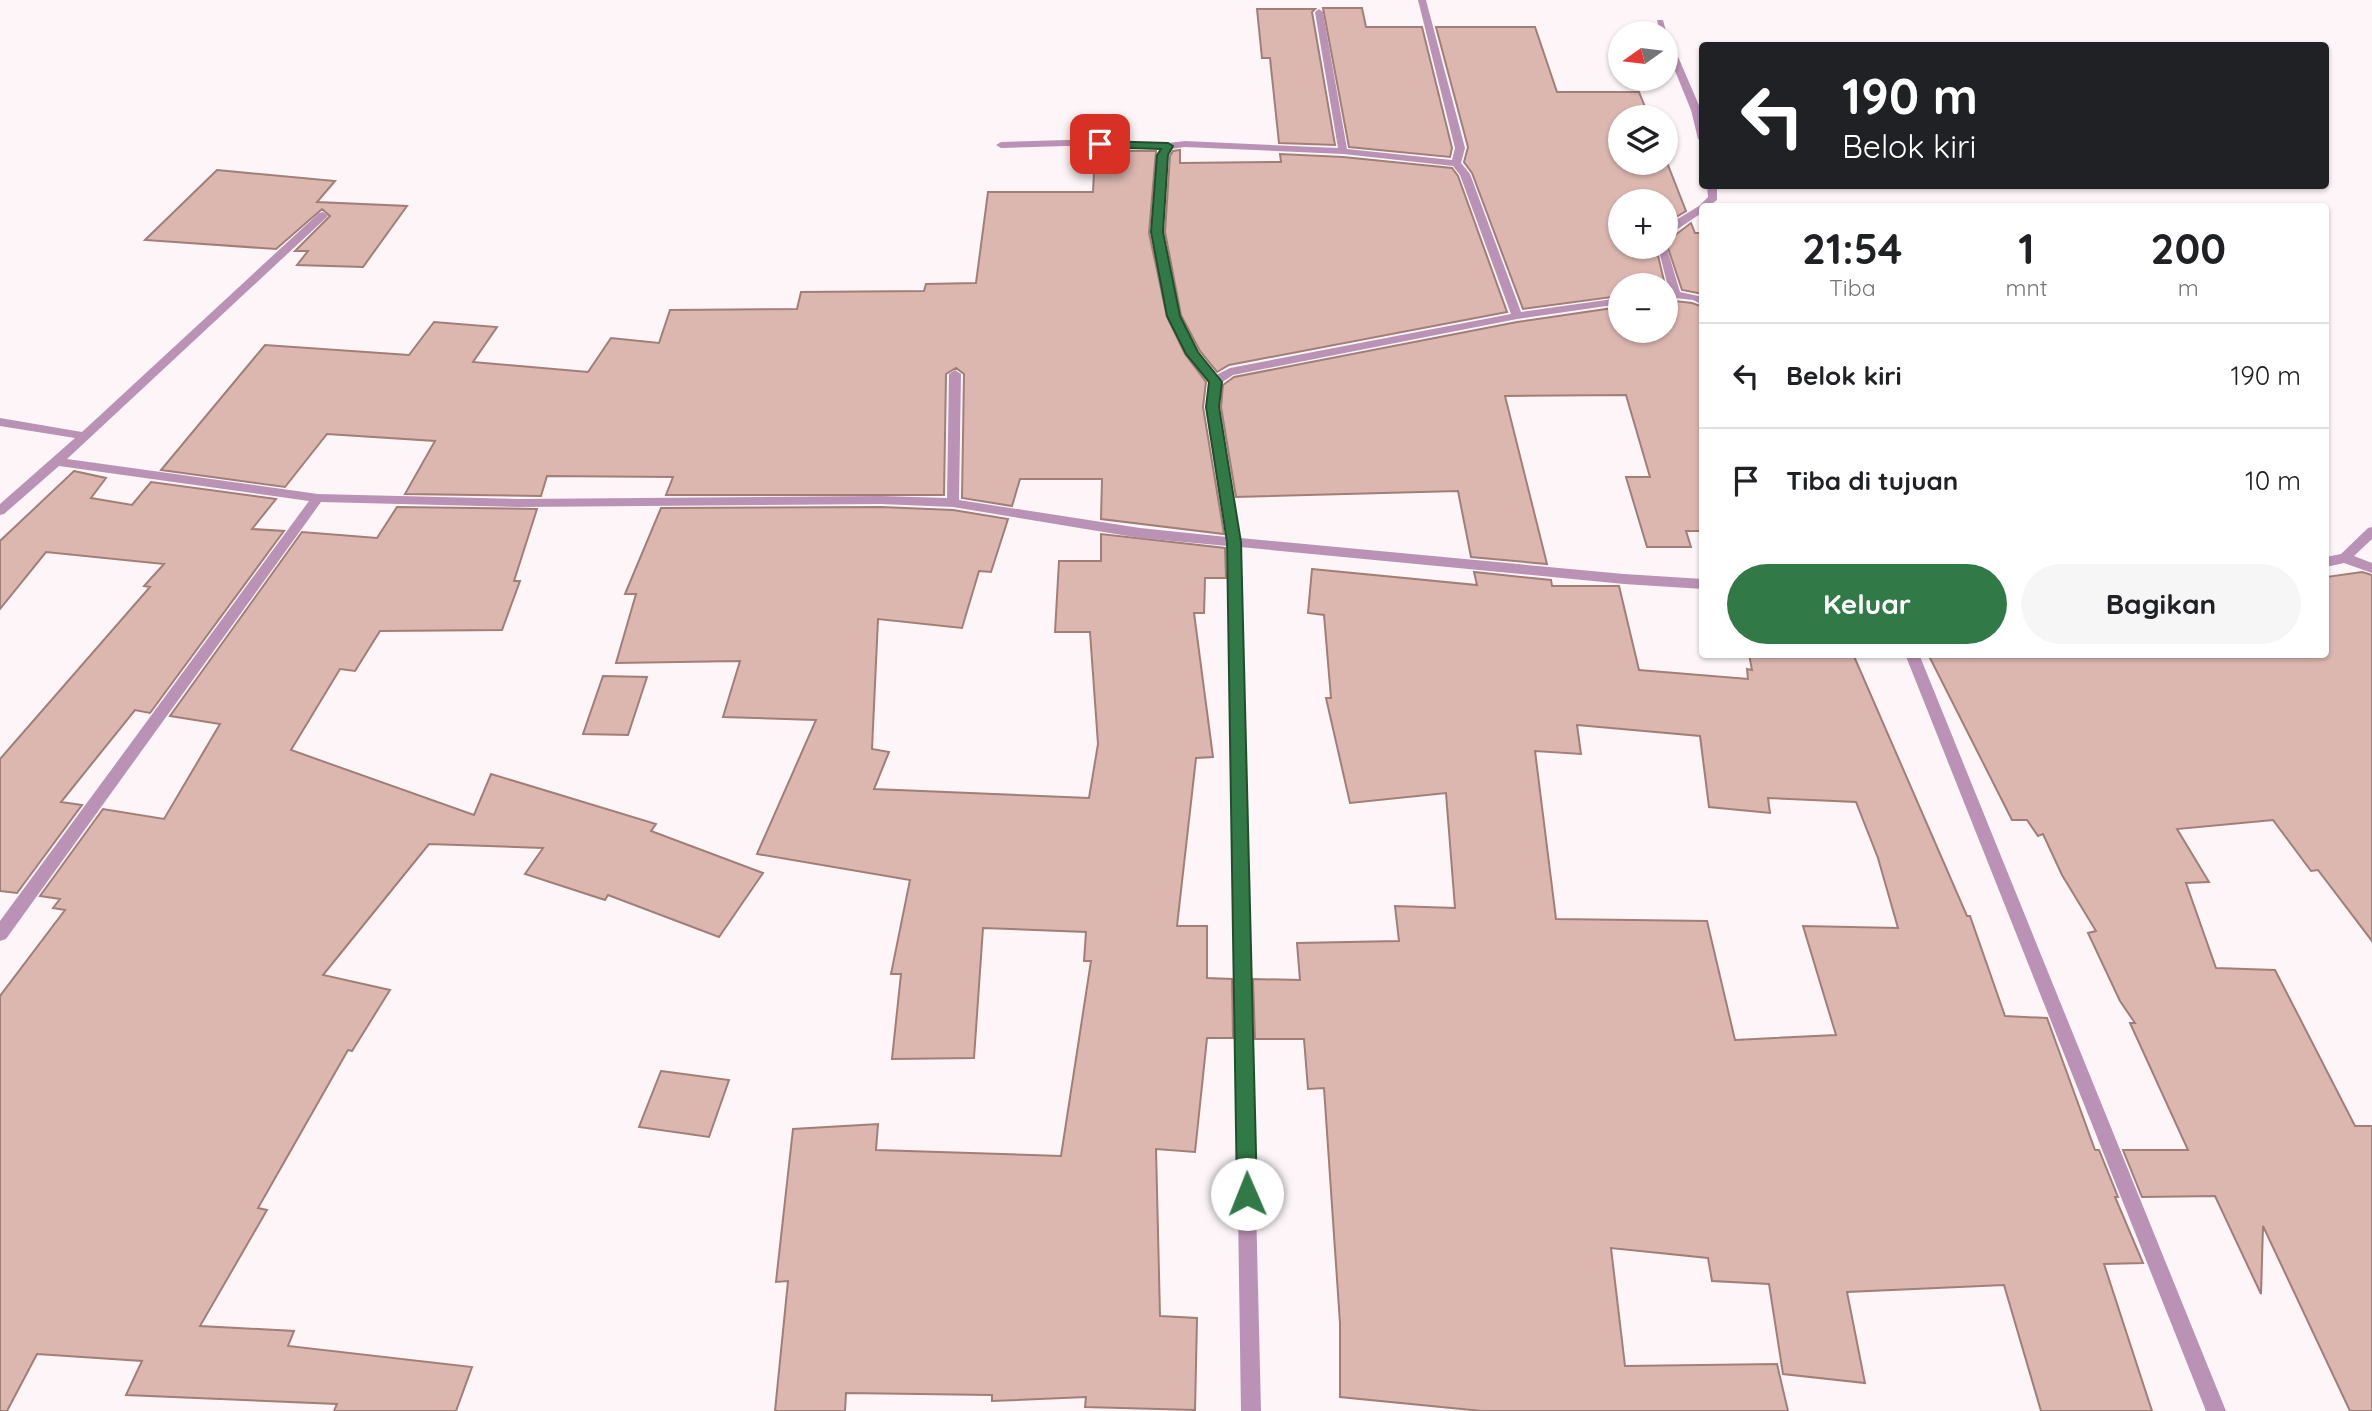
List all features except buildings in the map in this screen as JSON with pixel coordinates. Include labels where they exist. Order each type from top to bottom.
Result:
[{"type":"street","points":[[1422,0],[1460,148],[1456,163]]},
{"type":"street","points":[[1319,12],[1343,151]]},
{"type":"street","points":[[1678,64],[1699,110]]},
{"type":"street","points":[[1001,145],[1185,144],[1343,151],[1456,163],[1465,174],[1517,316]]},
{"type":"street","points":[[1168,146],[1162,155],[1157,232],[1174,316],[1193,354],[1215,382],[1212,407],[1234,542],[1251,1411]]},
{"type":"street","points":[[1678,223],[1699,210]]},
{"type":"street","points":[[0,511],[57,462],[323,215]]},
{"type":"street","points":[[1678,294],[1699,299]]},
{"type":"street","points":[[1215,382],[1230,372],[1517,316],[1608,302]]},
{"type":"street","points":[[953,503],[955,374]]},
{"type":"street","points":[[0,422],[84,436]]},
{"type":"street","points":[[57,462],[318,498],[519,503],[881,500],[953,503],[1140,533],[1699,584]]},
{"type":"street","points":[[0,934],[318,498]]},
{"type":"street","points":[[2345,558],[2372,531]]},
{"type":"street","points":[[2329,561],[2345,558],[2372,568]]},
{"type":"street","points":[[1914,658],[2216,1411]]},
{"type":"route","points":[[1100,144],[1168,146],[1162,155],[1157,232],[1174,316],[1193,354],[1215,382],[1212,407],[1234,542],[1247,1194]]}]
